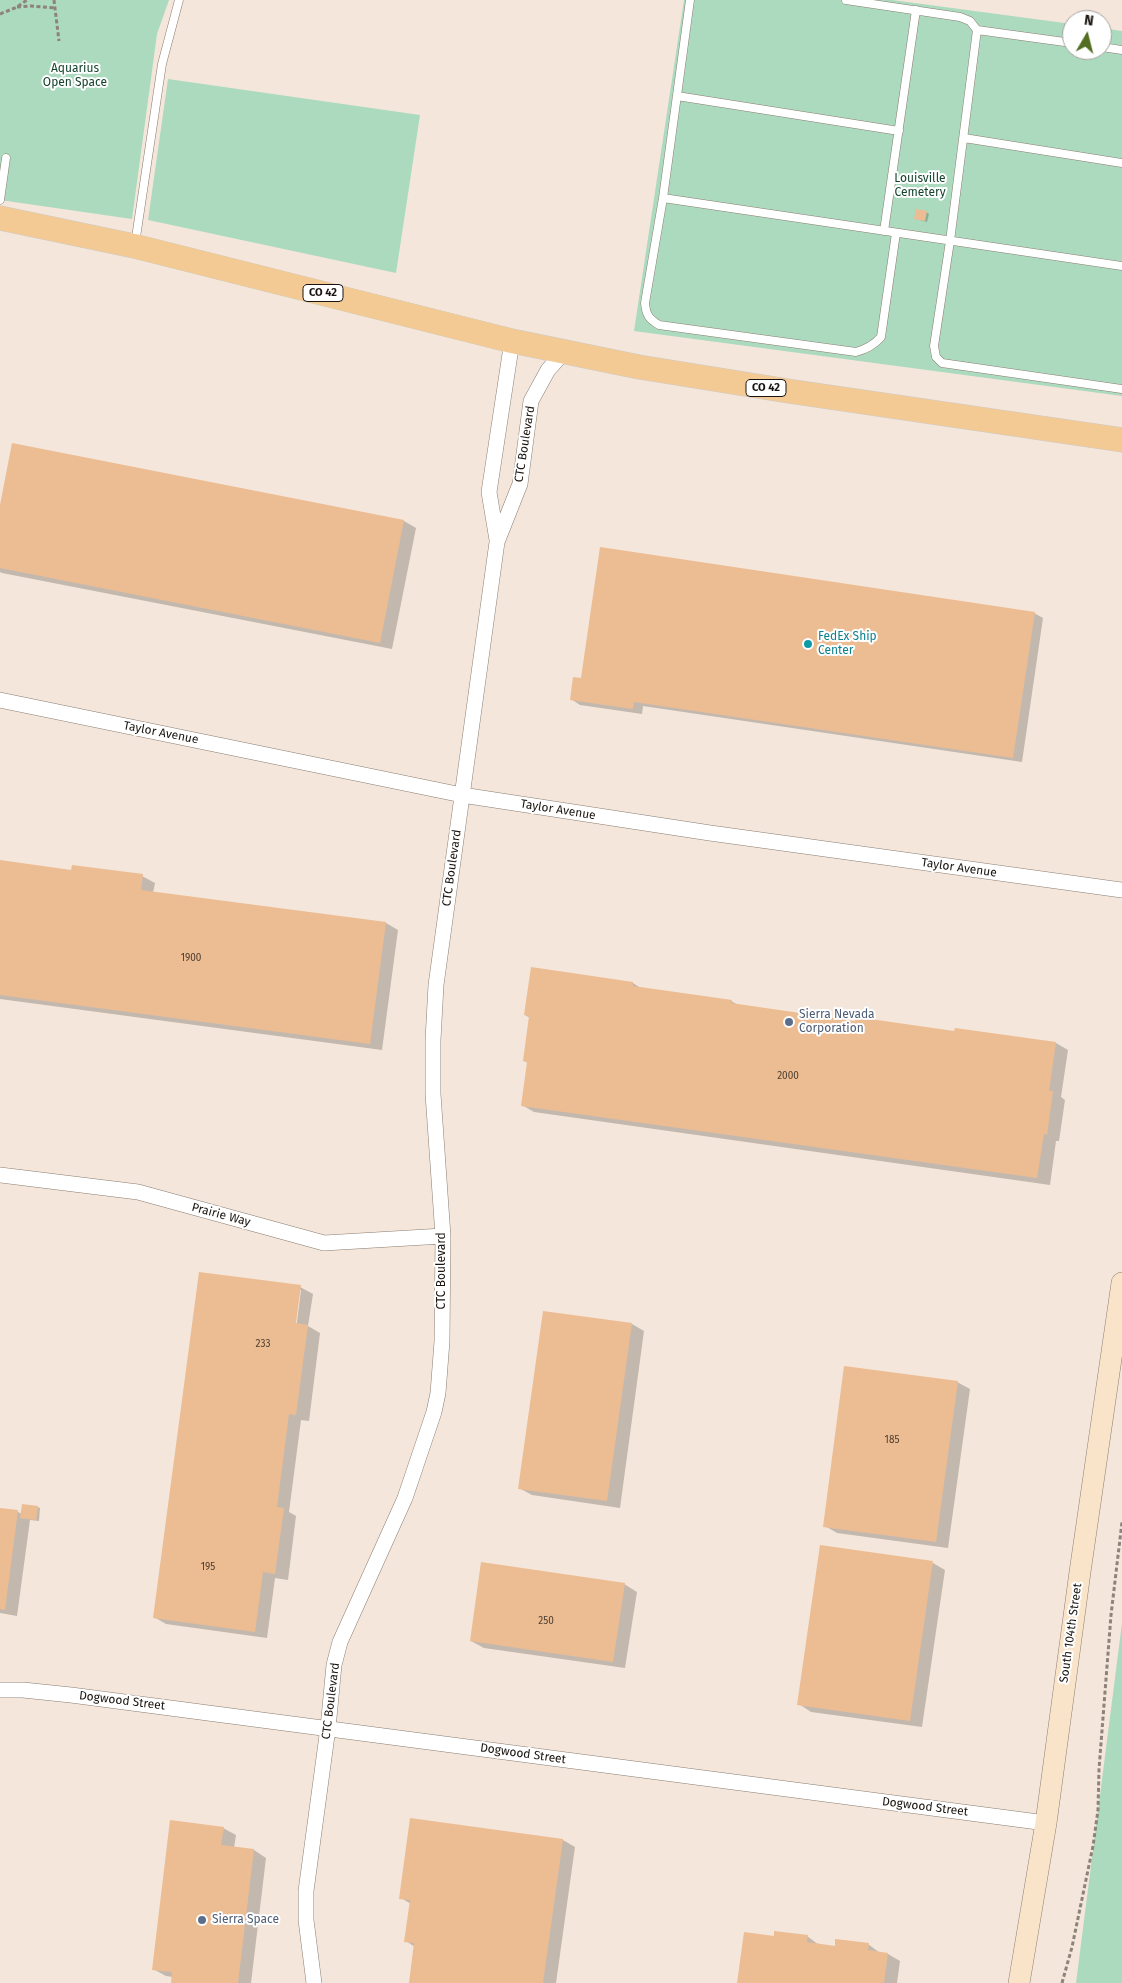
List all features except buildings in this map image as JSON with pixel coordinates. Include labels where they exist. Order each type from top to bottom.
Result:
[{"type":"main road","name":"CO 42","points":[[0,218],[134,246],[512,341],[638,367],[1122,440]]},
{"type":"street","name":"CTC Boulevard","points":[[497,542],[490,492],[512,341]]},
{"type":"street","name":"CTC Boulevard","points":[[314,1983],[306,1920],[306,1891],[328,1728],[334,1665],[340,1642],[405,1498],[434,1412],[442,1341],[443,1236],[434,1117],[432,1040],[436,985],[497,542],[520,484],[532,401],[548,370],[564,352]]},
{"type":"street","name":"Taylor Avenue","points":[[0,700],[462,795],[700,832],[1122,890]]},
{"type":"street","name":"Prairie Way","points":[[0,1175],[138,1192],[324,1243],[443,1236]]},
{"type":"street","name":"South 104th Street","points":[[1019,1983],[1046,1822],[1122,1283]]},
{"type":"street","name":"Dogwood Street","points":[[0,1690],[71,1694],[1046,1822]]},
{"type":"lane","points":[[134,246],[162,64],[179,0]]},
{"type":"lane","points":[[690,0],[663,198],[645,303],[646,314],[660,325],[856,352],[866,350],[881,337],[896,233]]},
{"type":"lane","points":[[846,0],[960,17],[970,20],[977,30],[950,241],[934,346],[936,356],[942,363],[1122,389]]},
{"type":"lane","points":[[884,231],[916,10]]},
{"type":"lane","points":[[977,30],[1062,42]]},
{"type":"lane","points":[[677,96],[899,131]]},
{"type":"lane","points":[[964,138],[1122,163]]},
{"type":"lane","points":[[0,200],[6,158]]},
{"type":"lane","points":[[663,198],[1122,266]]},
{"type":"path","points":[[0,14],[17,7],[27,0]]},
{"type":"path","points":[[54,0],[59,41]]},
{"type":"path","points":[[17,7],[55,8]]},
{"type":"path","points":[[1062,1983],[1072,1947],[1095,1837],[1110,1625],[1122,1522]]},
{"type":"green space","name":"Aquarius Open Space","points":[[0,0],[169,0],[157,34],[132,219],[0,200]]},
{"type":"green space","name":"Louisville Cemetery","points":[[684,0],[892,0],[1062,23],[1062,60],[1112,60],[1112,30],[1122,31],[1122,396],[634,331]]},
{"type":"green space","points":[[168,79],[420,115],[396,273],[148,220]]},
{"type":"green space","points":[[1122,1623],[1122,1983],[1076,1983]]},
{"type":"place","name":"FedEx Ship Center","points":[[808,644]]},
{"type":"place","name":"Sierra Nevada Corporation","points":[[789,1022]]},
{"type":"place","name":"Sierra Space","points":[[202,1920]]}]
